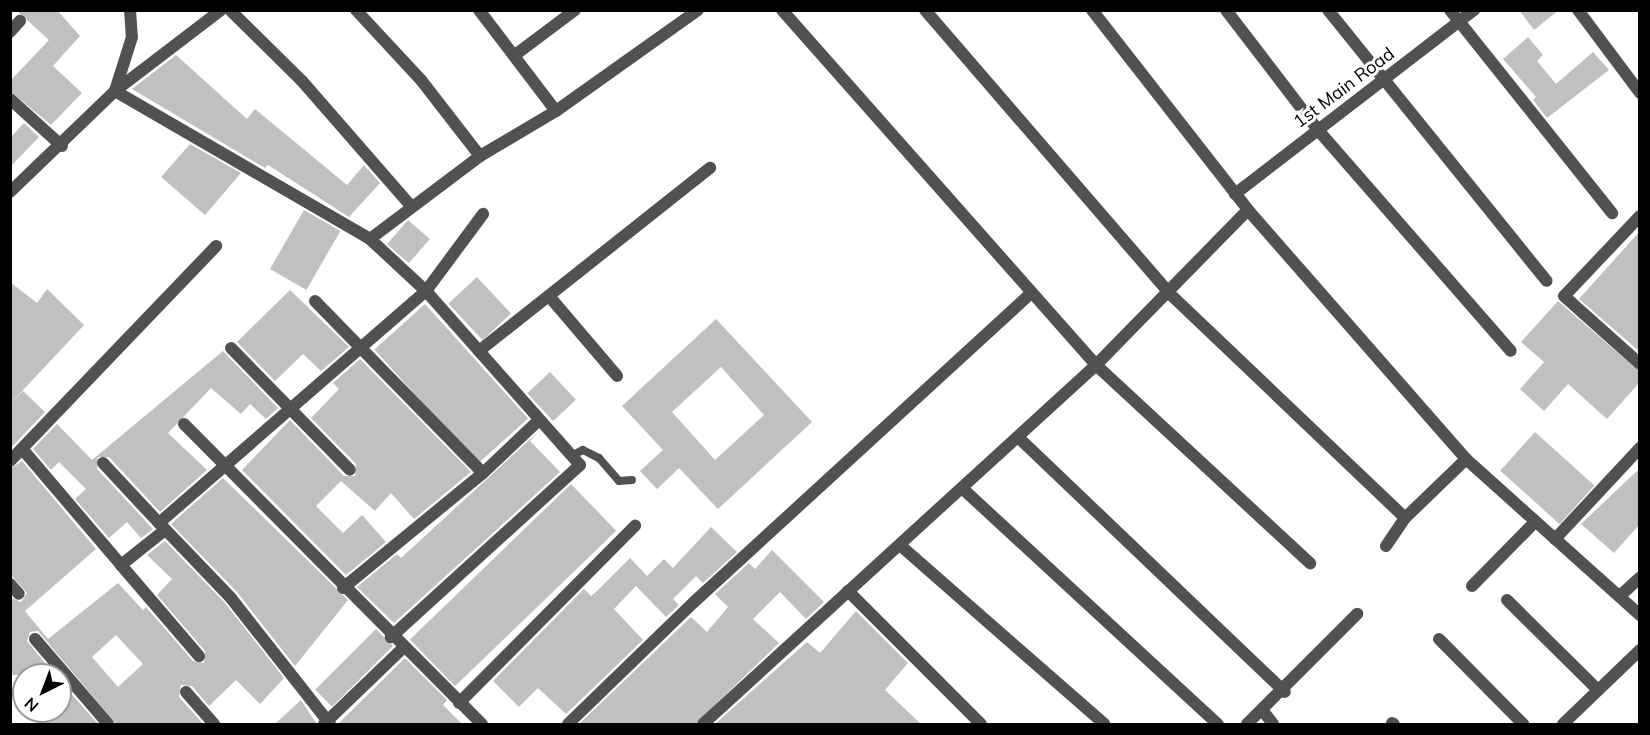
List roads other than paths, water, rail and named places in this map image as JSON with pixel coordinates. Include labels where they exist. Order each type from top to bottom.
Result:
[{"type":"street","points":[[115,92],[132,37],[130,10]]},
{"type":"street","points":[[10,192],[62,146],[115,92],[221,10]]},
{"type":"street","points":[[230,10],[302,81],[410,205]]},
{"type":"street","points":[[356,10],[421,80],[480,156]]},
{"type":"street","points":[[479,10],[556,111]]},
{"type":"street","points":[[515,55],[575,10]]},
{"type":"street","points":[[370,239],[410,205],[480,156],[556,111],[698,10]]},
{"type":"street","points":[[782,10],[1030,294],[1096,365],[1310,563]]},
{"type":"street","points":[[925,10],[1169,293],[1405,518]]},
{"type":"street","points":[[1092,10],[1248,210],[1466,459],[1535,522],[1621,595],[1640,615]]},
{"type":"street","points":[[1226,10],[1318,130],[1511,351]]},
{"type":"street","points":[[1328,10],[1382,81],[1547,281]]},
{"type":"street","points":[[1450,10],[1458,23],[1612,213]]},
{"type":"street","name":"1st Main Road","points":[[1235,194],[1474,10]]},
{"type":"street","points":[[1578,10],[1640,93]]},
{"type":"street","points":[[10,32],[20,21]]},
{"type":"street","points":[[115,92],[370,239],[426,291],[580,465],[392,637]]},
{"type":"street","points":[[10,99],[62,146]]},
{"type":"street","points":[[479,351],[710,168]]},
{"type":"street","points":[[703,724],[848,591],[901,546],[1096,365],[1248,210]]},
{"type":"street","points":[[121,565],[224,467],[293,411],[361,347],[426,291],[483,214]]},
{"type":"street","points":[[1640,216],[1564,296],[1640,364]]},
{"type":"street","points":[[10,461],[24,451],[216,246]]},
{"type":"street","points":[[568,724],[694,602],[1030,294]]},
{"type":"street","points":[[549,296],[617,376]]},
{"type":"street","points":[[315,301],[483,473]]},
{"type":"street","points":[[231,348],[350,471]]},
{"type":"street","points":[[343,588],[483,473],[539,420]]},
{"type":"street","points":[[184,424],[343,588],[482,724]]},
{"type":"street","points":[[1018,437],[1285,692]]},
{"type":"street","points":[[1555,539],[1640,448]]},
{"type":"street","points":[[24,451],[199,656]]},
{"type":"street","points":[[1386,546],[1405,518],[1466,459]]},
{"type":"street","points":[[104,463],[231,598],[327,724],[403,648]]},
{"type":"street","points":[[963,489],[1218,724]]},
{"type":"street","points":[[1472,586],[1535,522]]},
{"type":"street","points":[[459,703],[635,526]]},
{"type":"street","points":[[901,546],[1104,724]]},
{"type":"street","points":[[1621,595],[1640,578]]},
{"type":"street","points":[[10,584],[19,594]]},
{"type":"street","points":[[848,591],[981,724]]},
{"type":"street","points":[[1507,600],[1598,690]]},
{"type":"street","points":[[1247,724],[1285,692],[1358,614]]},
{"type":"street","points":[[35,639],[108,724]]},
{"type":"street","points":[[1439,639],[1523,724]]},
{"type":"street","points":[[1563,724],[1640,650]]},
{"type":"street","points":[[186,692],[214,724]]},
{"type":"street","points":[[1263,711],[1273,724]]},
{"type":"lane","points":[[572,456],[583,450],[599,458],[619,481],[626,484],[632,480]]}]
